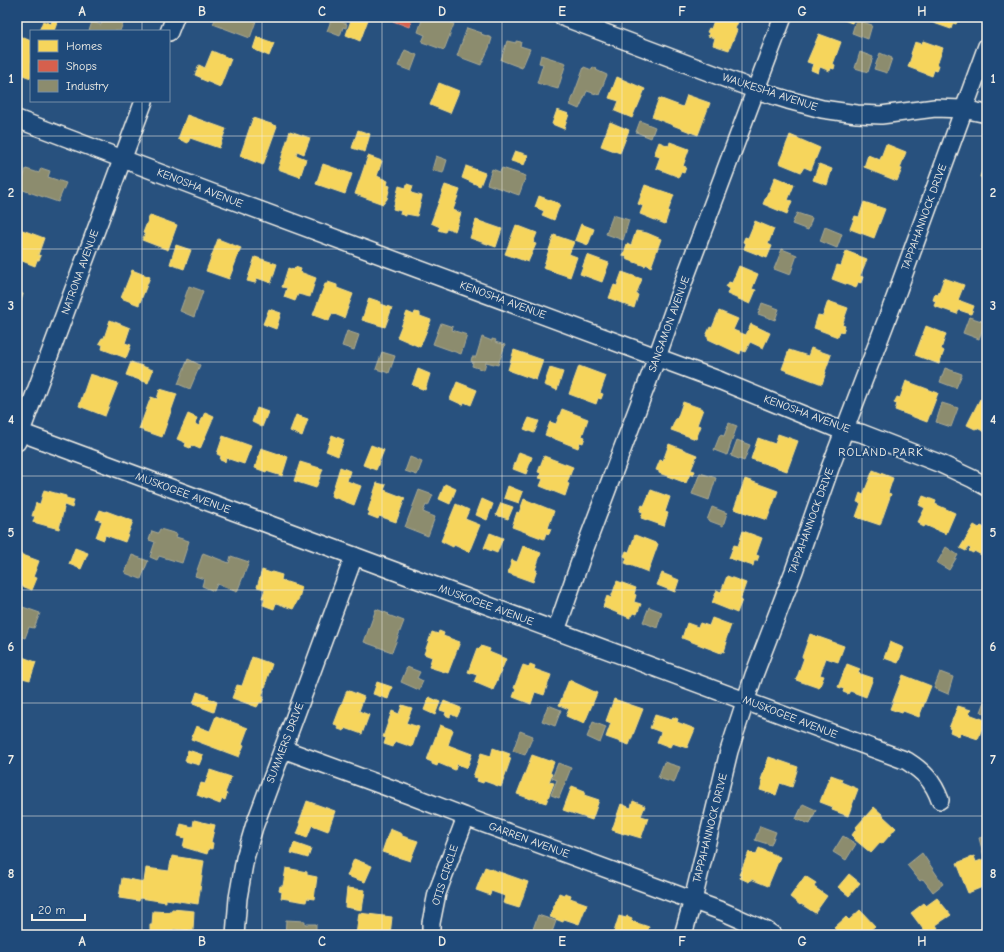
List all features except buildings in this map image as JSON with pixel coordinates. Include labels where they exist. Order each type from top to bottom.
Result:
[{"type":"street","points":[[170,30],[175,17]]},
{"type":"street","name":"WAUKESHA AVENUE","points":[[563,17],[756,90],[822,110],[881,115],[935,108],[964,109],[987,114]]},
{"type":"street","name":"SANGAMON AVENUE","points":[[556,631],[582,556],[783,17]]},
{"type":"street","name":"TAPPAHANNOCK DRIVE","points":[[683,935],[730,751],[746,701],[987,46]]},
{"type":"street","name":"NATRONA AVENUE","points":[[18,436],[144,102]]},
{"type":"street","name":"KENOSHA AVENUE","points":[[17,119],[721,381],[845,430],[860,433],[941,464],[987,487]]},
{"type":"street","name":"MUSKOGEE AVENUE","points":[[18,436],[354,556],[907,761],[918,768],[929,780],[940,800]]},
{"type":"street","name":"SUMMERS DRIVE","points":[[235,935],[238,898],[245,858],[254,827],[354,556]]},
{"type":"street","name":"GARREN AVENUE","points":[[283,750],[693,900],[724,912],[773,935]]},
{"type":"street","name":"OTIS CIRCLE","points":[[430,935],[437,893],[466,817]]},
{"type":"district","name":"ROLAND PARK","points":[[881,452]]}]
